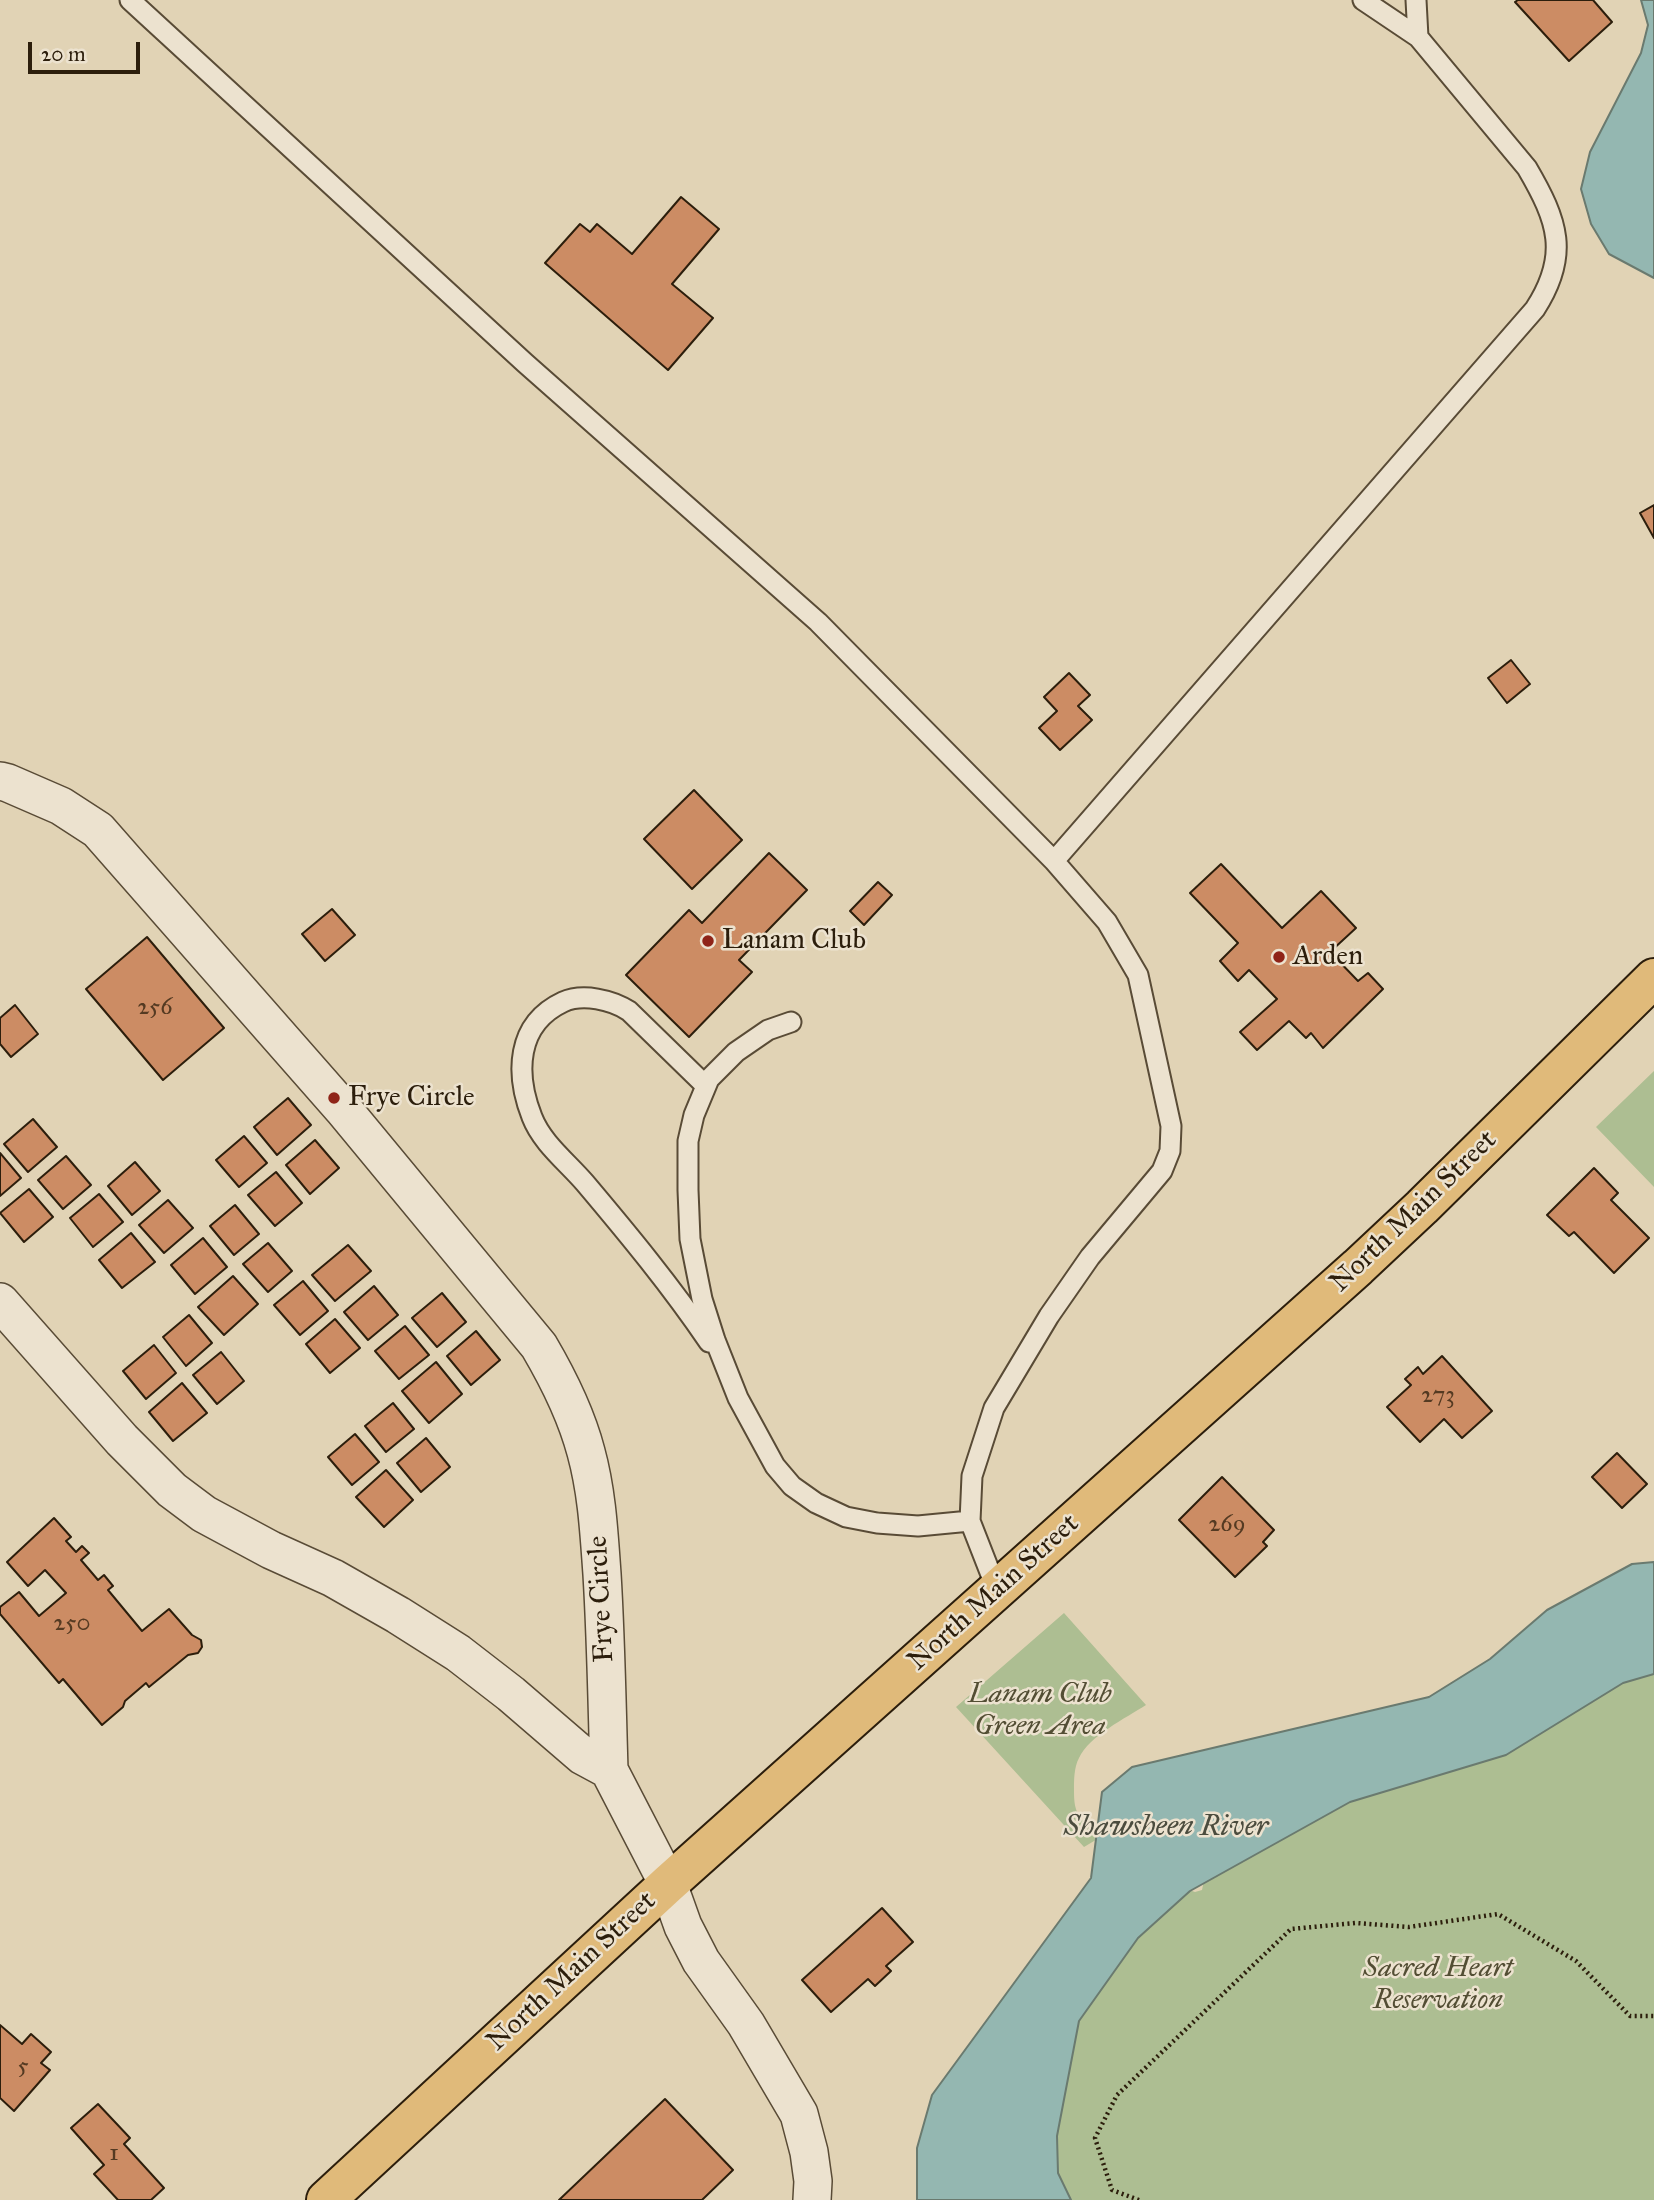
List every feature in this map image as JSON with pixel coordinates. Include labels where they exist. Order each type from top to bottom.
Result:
[{"type":"main road","name":"North Main Street","points":[[326,2200],[668,1884],[1422,1207],[1654,978]]},
{"type":"street","name":"Frye Circle","points":[[0,781],[61,806],[98,830],[343,1109],[539,1346],[560,1381],[574,1413],[593,1482],[604,1604],[609,1770],[668,1884],[683,1926],[701,1961],[746,2024],[799,2114],[809,2152],[813,2181],[812,2200]]},
{"type":"street","points":[[0,1302],[122,1440],[172,1490],[204,1514],[271,1550],[333,1578],[458,1653],[512,1694],[583,1756],[609,1770]]},
{"type":"lane","points":[[130,0],[525,363],[818,622],[1054,861],[1107,922],[1138,975],[1171,1126],[1170,1151],[1162,1171],[1090,1257],[1049,1316],[994,1408],[971,1476],[970,1521],[998,1590]]},
{"type":"lane","points":[[1054,861],[1478,376],[1548,290],[1555,269],[1557,248],[1549,211],[1527,168],[1418,37],[1363,0]]},
{"type":"lane","points":[[1416,0],[1418,37]]},
{"type":"lane","points":[[706,1086],[629,1011],[607,1001],[575,998],[562,1002],[542,1016],[529,1033],[521,1056],[524,1090],[533,1119],[552,1148],[583,1180],[678,1296],[725,1366]]},
{"type":"lane","points":[[791,1022],[768,1030],[736,1052],[709,1079],[694,1115],[688,1141],[690,1227],[702,1299],[725,1366],[738,1398],[775,1466],[792,1486],[816,1503],[846,1517],[877,1523],[918,1526],[970,1521]]},
{"type":"path","points":[[1139,2200],[1112,2190],[1095,2138],[1117,2095],[1291,1929],[1356,1923],[1409,1927],[1498,1914],[1576,1961],[1630,2016],[1654,2016]]},
{"type":"green space","points":[[1654,1071],[1654,1187],[1596,1127]]},
{"type":"green space","name":"Lanam Club Green Area","points":[[1064,1613],[1146,1705],[1099,1735],[1084,1750],[1077,1762],[1074,1790],[1077,1812],[1086,1824],[1108,1825],[1109,1832],[1084,1847],[956,1707]]},
{"type":"green space","name":"Sacred Heart Reservation","points":[[1654,1668],[1654,2200],[1053,2200],[1016,2019],[1183,1888],[1195,1892],[1202,1890],[1205,1876],[1239,1843]]},
{"type":"water","points":[[1641,0],[1654,0],[1654,278],[1609,254],[1591,224],[1581,189],[1590,152],[1641,53],[1648,25]]},
{"type":"water","name":"Shawsheen River","points":[[1654,1562],[1654,1674],[1623,1683],[1506,1755],[1350,1802],[1190,1891],[1138,1938],[1079,2021],[1057,2136],[1058,2173],[1071,2200],[917,2200],[917,2148],[932,2095],[1091,1878],[1102,1792],[1132,1767],[1429,1697],[1490,1659],[1547,1610],[1632,1564]]},
{"type":"building","points":[[1593,0],[1612,22],[1569,61],[1515,2]]},
{"type":"building","points":[[681,197],[719,229],[672,284],[713,318],[668,370],[545,263],[580,224],[590,232],[597,224],[632,254]]},
{"type":"building","points":[[1654,505],[1654,538],[1640,513]]},
{"type":"building","points":[[1511,660],[1530,684],[1507,703],[1488,678]]},
{"type":"building","points":[[1069,673],[1090,695],[1078,706],[1092,720],[1060,750],[1039,728],[1057,711],[1044,697]]},
{"type":"building","points":[[694,790],[742,840],[692,889],[644,839]]},
{"type":"building","name":"Lanam Club","points":[[769,853],[807,890],[739,960],[752,972],[689,1037],[626,975],[689,910],[702,923]]},
{"type":"building","name":"Arden","points":[[1221,864],[1282,928],[1321,891],[1356,928],[1330,952],[1358,981],[1368,973],[1383,989],[1323,1048],[1311,1033],[1306,1038],[1289,1021],[1257,1050],[1240,1032],[1277,999],[1249,970],[1238,981],[1220,961],[1238,943],[1190,893]]},
{"type":"building","points":[[878,882],[892,895],[864,925],[850,911]]},
{"type":"building","points":[[332,909],[355,935],[325,961],[302,934]]},
{"type":"building","points":[[147,937],[224,1028],[163,1080],[86,989]]},
{"type":"building","points":[[15,1005],[38,1034],[11,1057],[0,1044],[0,1018]]},
{"type":"building","points":[[288,1098],[311,1125],[277,1155],[254,1127]]},
{"type":"building","points":[[33,1119],[57,1147],[28,1172],[4,1144]]},
{"type":"building","points":[[244,1136],[267,1163],[239,1187],[216,1160]]},
{"type":"building","points":[[315,1140],[339,1168],[310,1194],[286,1165]]},
{"type":"building","points":[[0,1153],[21,1178],[0,1196]]},
{"type":"building","points":[[66,1156],[91,1185],[63,1209],[38,1180]]},
{"type":"building","points":[[135,1162],[160,1191],[132,1215],[108,1186]]},
{"type":"building","points":[[1594,1168],[1618,1193],[1611,1200],[1649,1238],[1614,1273],[1574,1232],[1569,1236],[1547,1215]]},
{"type":"building","points":[[276,1172],[302,1203],[275,1226],[248,1195]]},
{"type":"building","points":[[29,1189],[53,1217],[24,1242],[0,1213]]},
{"type":"building","points":[[99,1194],[123,1222],[93,1247],[70,1218]]},
{"type":"building","points":[[168,1200],[193,1228],[164,1253],[139,1225]]},
{"type":"building","points":[[235,1205],[259,1234],[234,1255],[210,1226]]},
{"type":"building","points":[[131,1233],[155,1262],[122,1288],[99,1260]]},
{"type":"building","points":[[203,1238],[227,1267],[195,1294],[171,1265]]},
{"type":"building","points":[[268,1243],[292,1271],[268,1292],[243,1264]]},
{"type":"building","points":[[348,1245],[371,1271],[335,1301],[312,1275]]},
{"type":"building","points":[[233,1276],[258,1304],[224,1335],[198,1307]]},
{"type":"building","points":[[303,1281],[328,1311],[300,1335],[274,1305]]},
{"type":"building","points":[[374,1286],[398,1315],[368,1340],[344,1312]]},
{"type":"building","points":[[442,1293],[466,1322],[437,1347],[412,1318]]},
{"type":"building","points":[[189,1315],[212,1343],[186,1366],[163,1337]]},
{"type":"building","points":[[335,1319],[360,1348],[330,1373],[306,1344]]},
{"type":"building","points":[[405,1326],[429,1355],[399,1379],[375,1351]]},
{"type":"building","points":[[476,1331],[500,1360],[471,1385],[447,1356]]},
{"type":"building","points":[[154,1345],[176,1373],[146,1399],[123,1371]]},
{"type":"building","points":[[221,1352],[244,1381],[217,1404],[193,1375]]},
{"type":"building","points":[[1442,1356],[1492,1411],[1462,1438],[1444,1419],[1420,1442],[1387,1407],[1411,1385],[1405,1379],[1418,1367],[1423,1374]]},
{"type":"building","points":[[436,1362],[462,1394],[429,1423],[402,1391]]},
{"type":"building","points":[[182,1383],[207,1413],[173,1441],[149,1412]]},
{"type":"building","points":[[393,1403],[414,1429],[386,1452],[365,1426]]},
{"type":"building","points":[[355,1434],[379,1462],[352,1485],[328,1457]]},
{"type":"building","points":[[426,1438],[450,1467],[421,1492],[397,1463]]},
{"type":"building","points":[[1617,1453],[1647,1484],[1622,1508],[1592,1477]]},
{"type":"building","points":[[386,1470],[413,1500],[384,1527],[356,1497]]},
{"type":"building","points":[[1222,1477],[1274,1530],[1263,1542],[1267,1546],[1235,1577],[1179,1520]]},
{"type":"building","points":[[54,1518],[71,1537],[66,1541],[76,1552],[82,1546],[89,1553],[81,1560],[98,1580],[104,1575],[113,1586],[108,1590],[142,1631],[169,1609],[192,1635],[201,1640],[202,1647],[198,1653],[188,1655],[149,1687],[146,1683],[102,1725],[63,1679],[59,1683],[0,1614],[0,1607],[19,1592],[39,1616],[66,1593],[45,1570],[28,1586],[7,1562]]},
{"type":"building","points":[[882,1908],[913,1942],[886,1966],[891,1971],[875,1986],[868,1979],[831,2012],[802,1980]]},
{"type":"building","points":[[0,2025],[22,2044],[31,2034],[51,2052],[41,2063],[50,2070],[14,2111],[0,2098]]},
{"type":"building","points":[[665,2099],[733,2170],[702,2200],[559,2200]]},
{"type":"building","points":[[98,2104],[130,2138],[124,2144],[164,2188],[151,2200],[118,2200],[94,2174],[104,2165],[71,2128]]},
{"type":"place","name":"Lanam Club","points":[[708,941]]},
{"type":"place","name":"Arden","points":[[1279,957]]},
{"type":"place","name":"Frye Circle","points":[[334,1098]]}]
